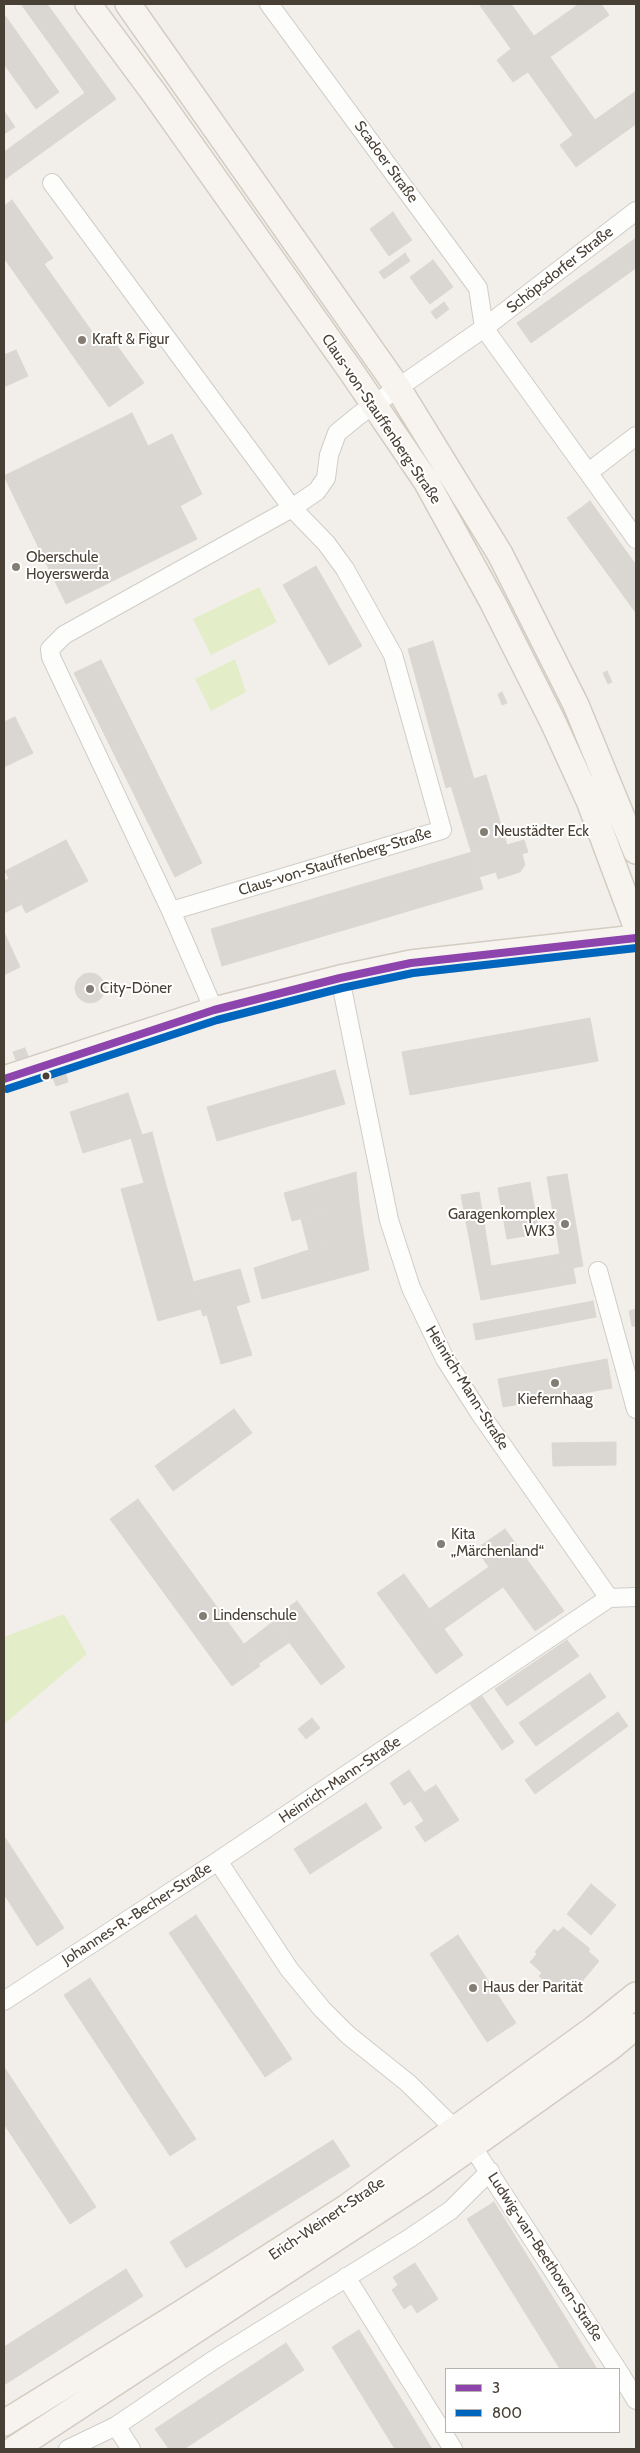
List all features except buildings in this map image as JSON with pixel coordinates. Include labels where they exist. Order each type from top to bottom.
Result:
[{"type":"street","name":"Claus-von-Stauffenberg-Straße","points":[[88,4],[154,92],[426,481],[492,601],[590,803],[636,926]]},
{"type":"street","name":"Claus-von-Stauffenberg-Straße","points":[[128,4],[398,388],[500,554],[576,705],[636,851]]},
{"type":"street","name":"Scadoer Straße","points":[[269,4],[478,288],[484,328]]},
{"type":"street","name":"Claus-von-Stauffenberg-Straße","points":[[52,183],[292,508],[326,543],[346,569],[393,655],[442,830],[171,911]]},
{"type":"street","name":"Schöpsdorfer Straße","points":[[292,508],[317,491],[326,478],[329,455],[337,434],[374,405],[484,328],[636,211]]},
{"type":"street","points":[[484,328],[636,539]]},
{"type":"street","points":[[589,472],[636,436]]},
{"type":"street","points":[[214,1010],[171,911],[51,658],[50,649],[64,635],[292,508]]},
{"type":"street","points":[[4,1079],[214,1010],[340,978],[411,963],[636,938]]},
{"type":"street","name":"Heinrich-Mann-Straße","points":[[218,1861],[609,1598],[479,1412],[446,1359],[411,1288],[389,1220],[340,978]]},
{"type":"street","points":[[598,1271],[636,1409]]},
{"type":"street","points":[[609,1598],[636,1597]]},
{"type":"street","name":"Johannes-R.-Becher-Straße","points":[[4,2001],[218,1861],[289,1969],[322,2009],[348,2035],[408,2083],[464,2137]]},
{"type":"street","name":"Erich-Weinert-Straße","points":[[14,2449],[420,2182],[464,2137],[636,1995]]},
{"type":"street","name":"Erich-Weinert-Straße","points":[[4,2423],[185,2311],[346,2208],[610,2047],[636,2026]]},
{"type":"street","name":"Ludwig-van-Beethoven-Straße","points":[[464,2137],[490,2171],[616,2368]]},
{"type":"street","points":[[68,2449],[116,2426],[212,2361],[451,2210],[490,2171]]},
{"type":"street","points":[[346,2277],[453,2449]]},
{"type":"street","name":"Ludwig-van-Beethoven-Straße","points":[[620,2374],[636,2400]]},
{"type":"street","points":[[116,2426],[131,2449]]},
{"type":"green space","points":[[259,587],[277,622],[211,655],[193,619]]},
{"type":"green space","points":[[235,659],[246,692],[211,711],[195,679]]},
{"type":"green space","points":[[64,1614],[87,1654],[4,1724],[4,1637]]},
{"type":"transit line","name":"3","points":[[4,1079],[214,1010],[340,978],[411,963],[636,938]]},
{"type":"transit line","name":"800","points":[[7,1089],[217,1020],[342,988],[413,973],[636,948]]},
{"type":"place","name":"Kraft & Figur","points":[[82,340]]},
{"type":"place","name":"Oberschule Hoyerswerda","points":[[16,567]]},
{"type":"place","name":"Neustädter Eck","points":[[484,832]]},
{"type":"place","name":"City-Döner","points":[[90,989]]},
{"type":"place","name":"Garagenkomplex WK3","points":[[565,1224]]},
{"type":"place","name":"Kiefernhaag","points":[[555,1383]]},
{"type":"place","name":"Kita „Märchenland“","points":[[441,1544]]},
{"type":"place","name":"Lindenschule","points":[[203,1616]]},
{"type":"place","name":"Haus der Parität","points":[[473,1988]]}]
